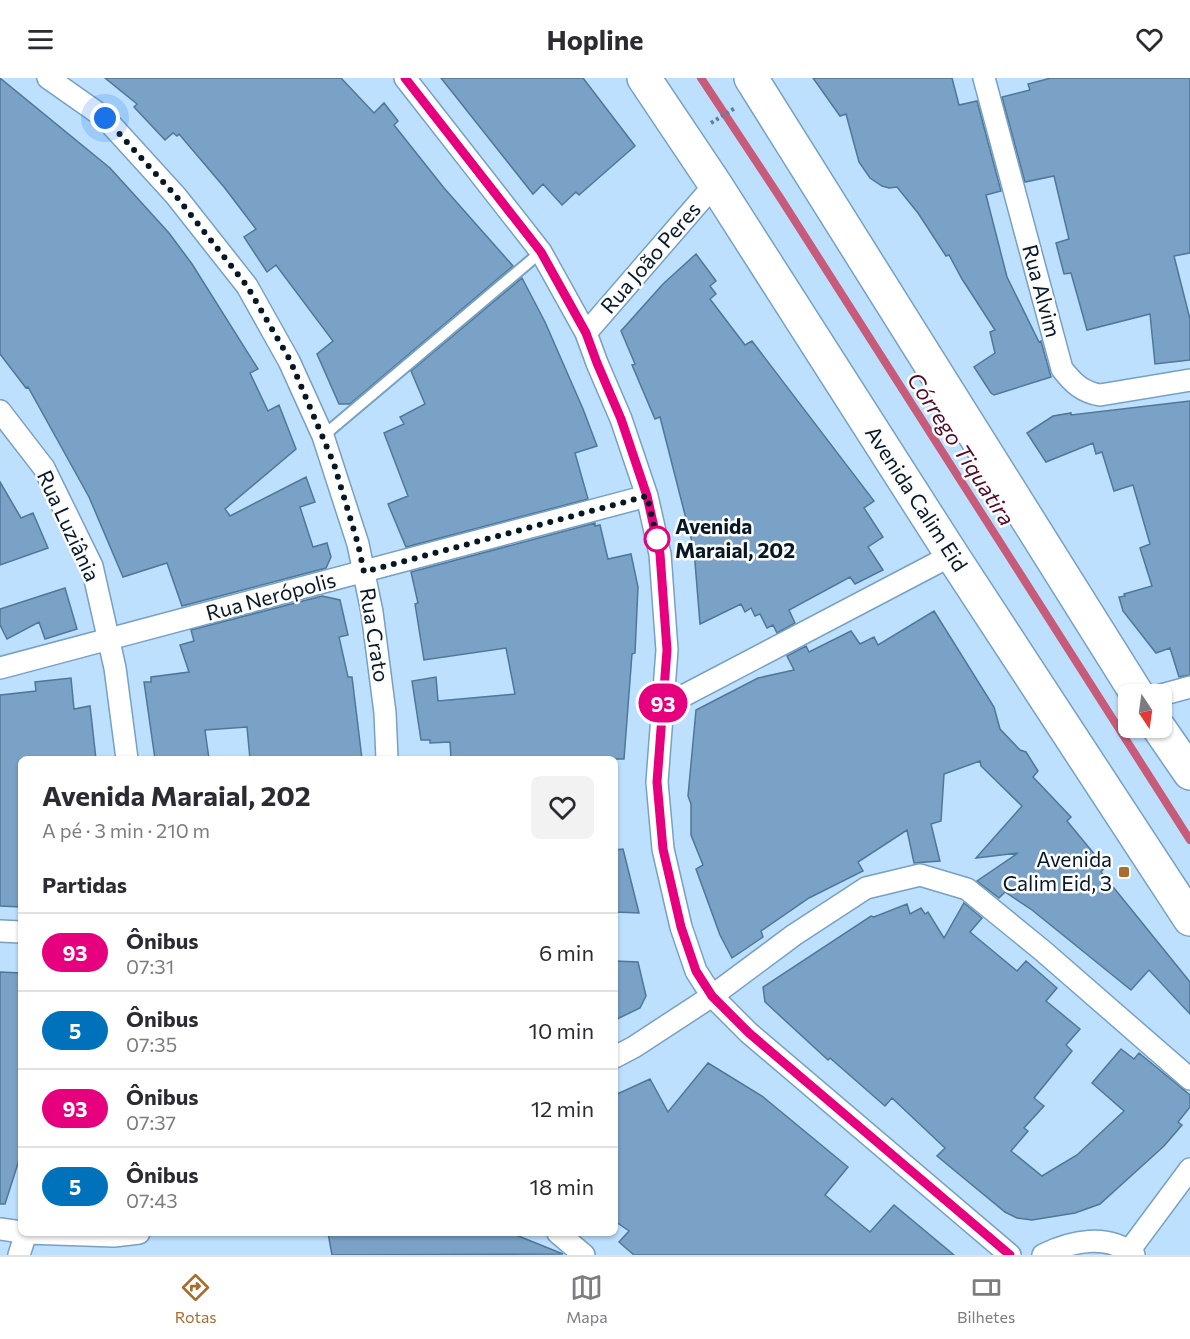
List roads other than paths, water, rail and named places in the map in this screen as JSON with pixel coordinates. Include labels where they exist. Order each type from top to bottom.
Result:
[{"type":"main road","name":"Avenida Calim Eid","points":[[644,78],[715,184],[952,555],[1190,919]]},
{"type":"main road","points":[[744,92],[1130,684]]},
{"type":"main road","points":[[1166,738],[1190,773]]},
{"type":"street","name":"Rua Crato","points":[[48,78],[105,118],[176,196],[247,286],[290,360],[323,436],[358,544],[372,612],[385,713],[387,756]]},
{"type":"street","points":[[405,78],[541,252],[586,333],[621,419],[647,496],[661,566],[667,650],[657,782],[663,849],[681,927],[696,971],[712,996],[749,1033],[1010,1255]]},
{"type":"street","name":"Rua Alvim","points":[[984,78],[1062,369],[1073,383],[1088,393],[1100,395],[1190,380]]},
{"type":"street","name":"Rua João Peres","points":[[586,333],[715,184]]},
{"type":"street","name":"Rua Luziânia","points":[[0,411],[44,468],[92,566],[109,640],[127,756]]},
{"type":"street","name":"Rua Nerópolis","points":[[0,668],[647,496]]},
{"type":"street","points":[[662,707],[952,555]]},
{"type":"street","points":[[1172,692],[1190,687]]},
{"type":"street","points":[[618,1055],[712,996],[794,935],[866,888],[920,875],[967,890],[1043,951],[1190,1079]]},
{"type":"street","points":[[0,931],[18,933]]},
{"type":"street","points":[[1043,1255],[1064,1245],[1086,1241],[1108,1243],[1132,1253],[1190,1169]]},
{"type":"street","points":[[0,1229],[18,1232]]},
{"type":"street","points":[[19,1255],[26,1236]]},
{"type":"street","points":[[562,1236],[584,1255]]},
{"type":"lane","points":[[323,436],[541,252]]},
{"type":"waterway","name":"Córrego Tiquatira","points":[[701,78],[781,199],[1190,840]]},
{"type":"place","name":"Avenida Maraial, 202","points":[[657,539]]},
{"type":"place","name":"Avenida Calim Eid, 3","points":[[1124,872]]}]
